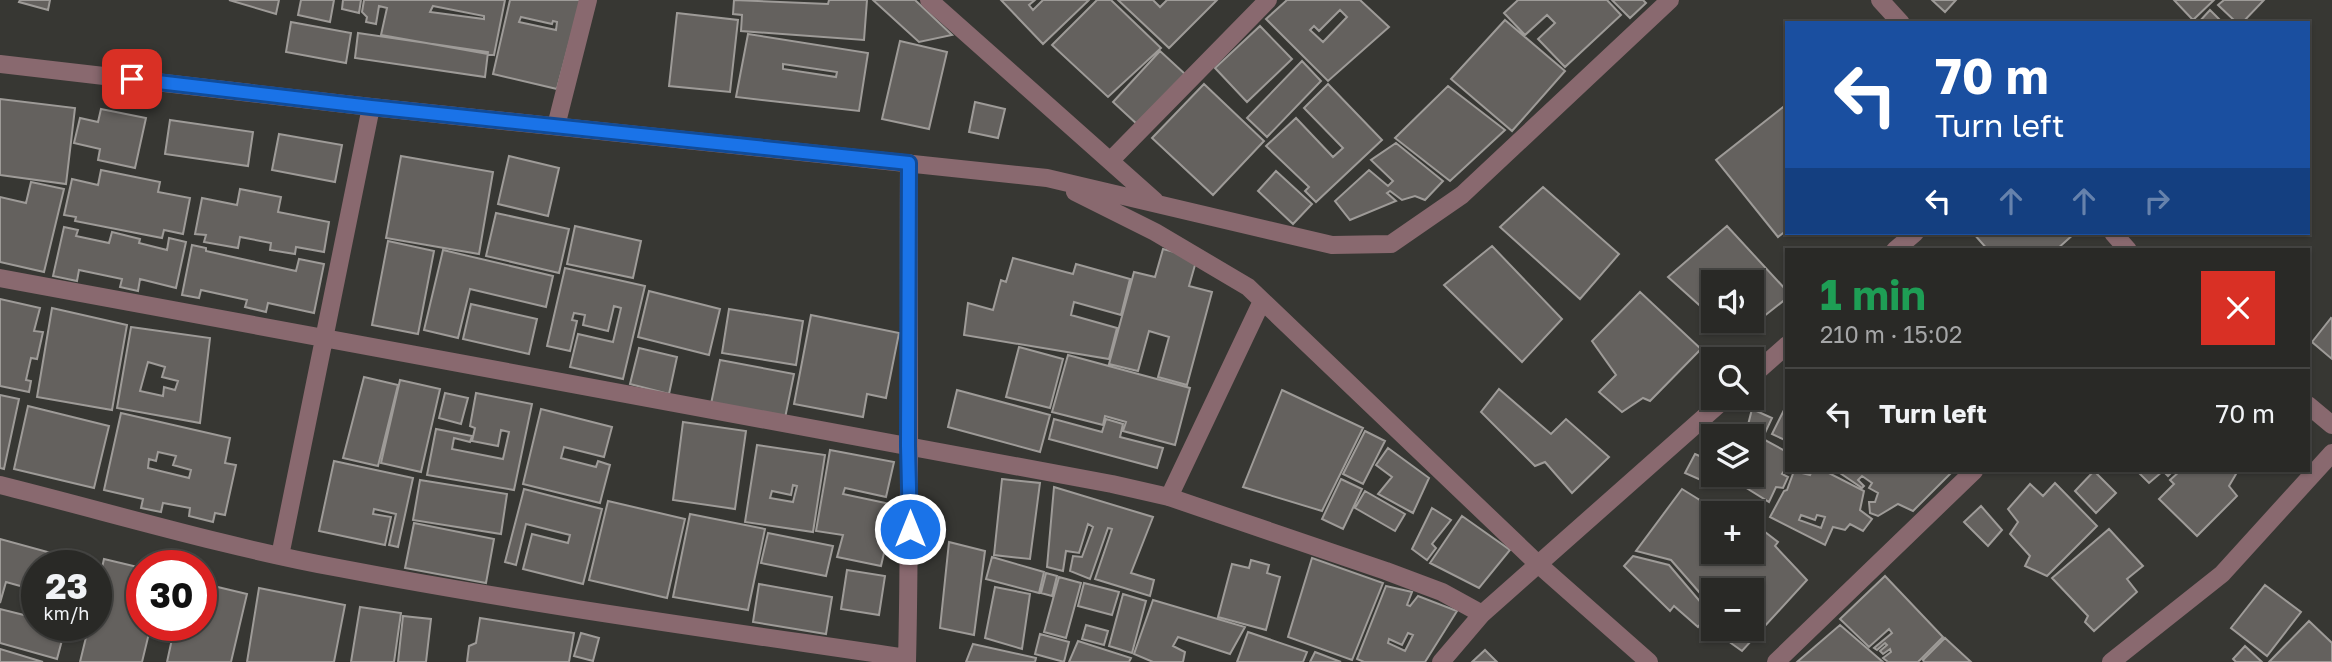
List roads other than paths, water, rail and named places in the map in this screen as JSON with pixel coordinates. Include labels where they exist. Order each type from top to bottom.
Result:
[{"type":"street","points":[[556,126],[588,0]]},
{"type":"street","points":[[929,0],[1157,204]]},
{"type":"street","points":[[1110,161],[1268,0]]},
{"type":"street","points":[[0,64],[371,107],[1046,178],[1332,245],[1391,244],[1462,195],[1670,0]]},
{"type":"street","points":[[1880,0],[1899,21]]},
{"type":"street","points":[[280,556],[371,107]]},
{"type":"street","points":[[0,485],[280,556],[338,568],[907,660],[911,503],[908,446],[909,163]]},
{"type":"street","points":[[1046,178],[1155,232],[1248,287],[1538,564],[1649,662]]},
{"type":"street","points":[[1897,248],[1913,235]]},
{"type":"street","points":[[0,278],[1112,484],[1169,497],[1442,592],[1482,614]]},
{"type":"street","points":[[1169,497],[1262,301]]},
{"type":"street","points":[[1764,365],[1785,347]]},
{"type":"street","points":[[2310,407],[2332,425]]},
{"type":"street","points":[[1441,662],[1482,614],[1712,410]]},
{"type":"street","points":[[2111,662],[2222,575],[2332,453]]},
{"type":"street","points":[[1776,662],[1973,472]]}]
